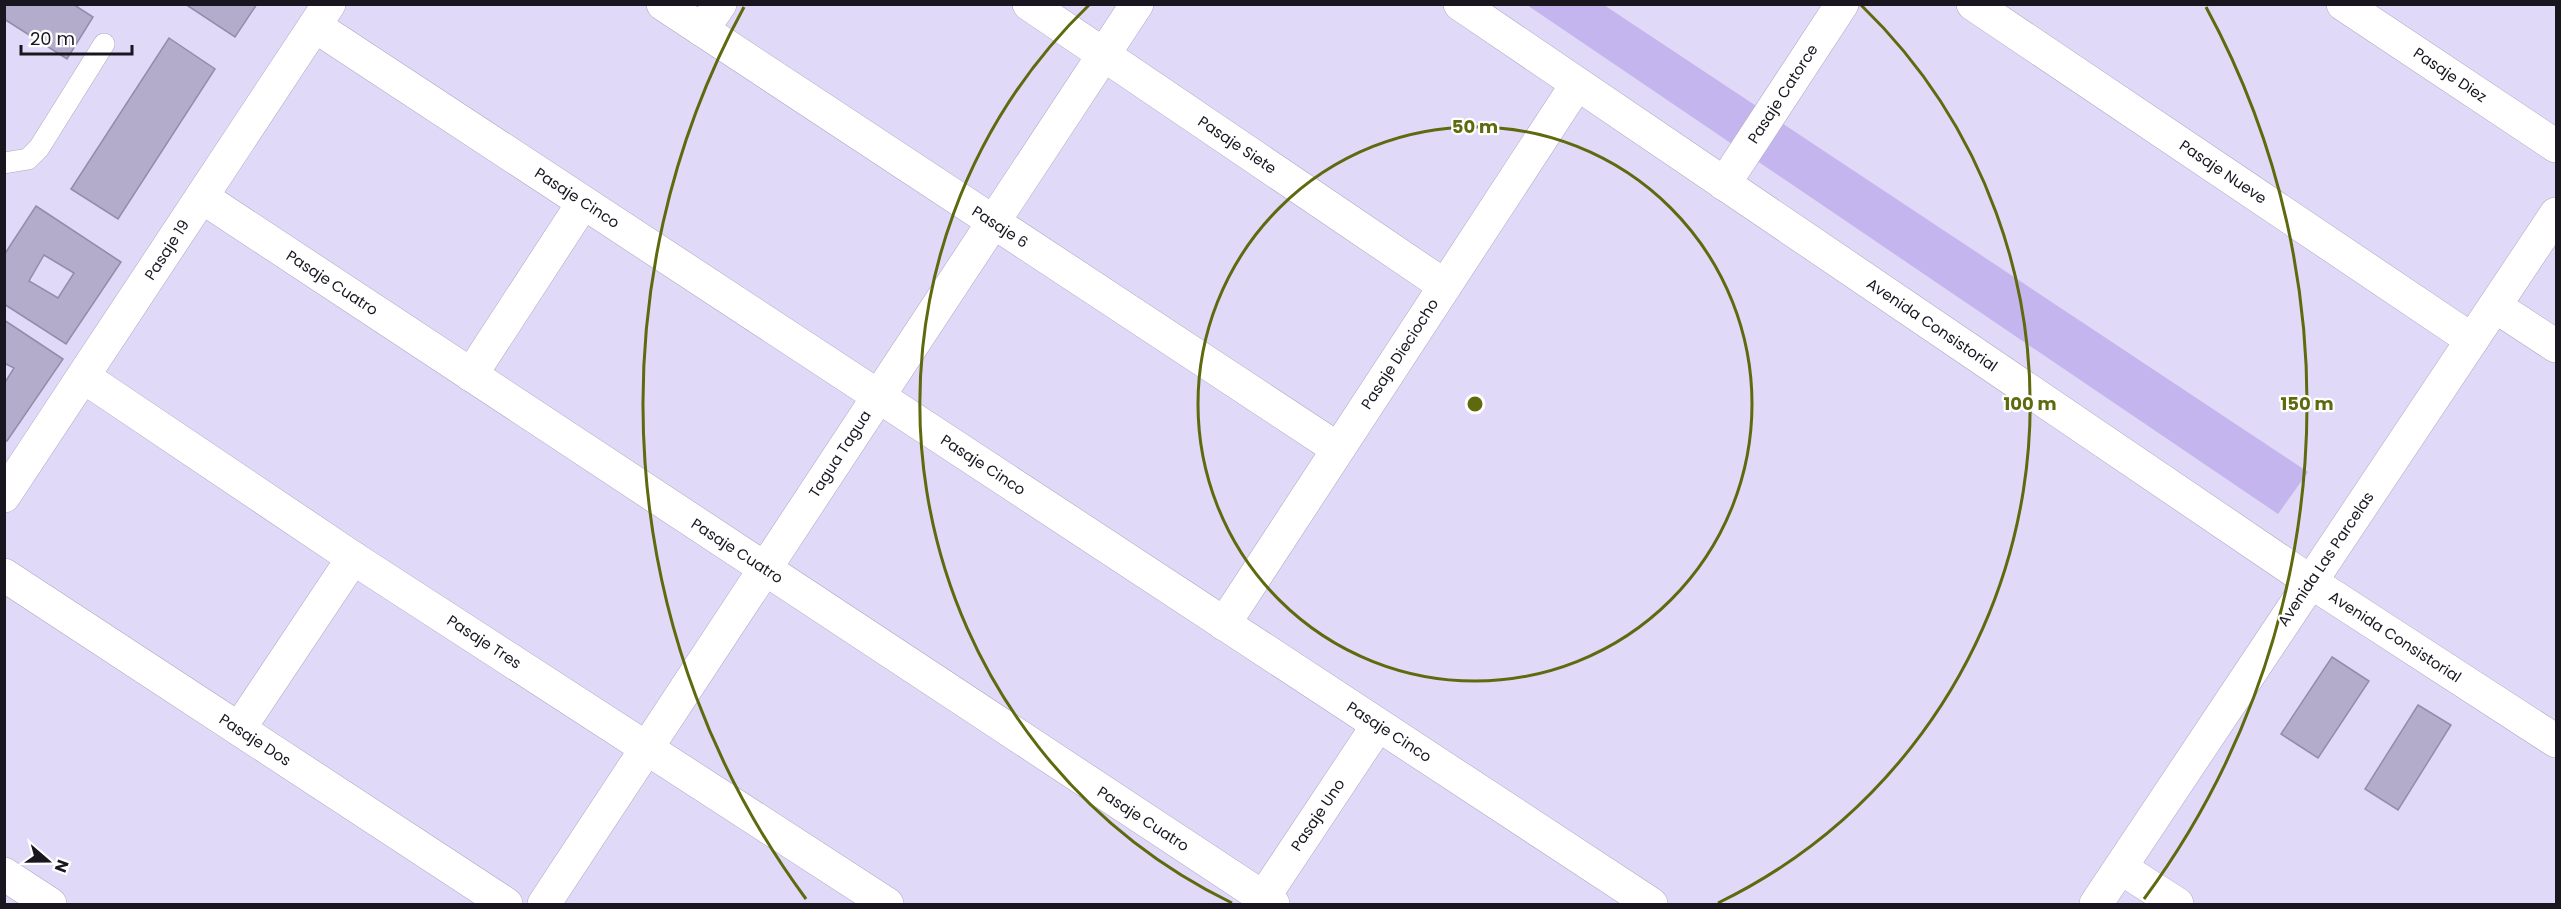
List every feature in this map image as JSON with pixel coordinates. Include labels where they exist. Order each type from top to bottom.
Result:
[{"type":"street","name":"Pasaje 6","points":[[663,4],[711,17],[993,222],[1338,449]]},
{"type":"street","name":"Pasaje Siete","points":[[1029,4],[1445,286]]},
{"type":"street","name":"Tagua Tagua","points":[[544,904],[1137,4]]},
{"type":"street","name":"Avenida Consistorial","points":[[1460,4],[2311,582],[2556,741]]},
{"type":"street","name":"Pasaje Catorce","points":[[1724,184],[1842,4]]},
{"type":"street","name":"Pasaje Nueve","points":[[1973,4],[2472,340]]},
{"type":"street","name":"Pasaje Diez","points":[[2343,4],[2556,146]]},
{"type":"street","name":"Pasaje 19","points":[[4,496],[322,15]]},
{"type":"street","name":"Pasaje Cinco","points":[[322,15],[584,203],[1651,904]]},
{"type":"street","name":"Pasaje Dieciocho","points":[[1224,624],[1577,84]]},
{"type":"street","name":"Pasaje Cuatro","points":[[202,197],[1265,902]]},
{"type":"street","points":[[471,375],[584,203]]},
{"type":"street","name":"Avenida Las Parcelas","points":[[2096,904],[2556,214]]},
{"type":"street","points":[[2495,306],[2556,346]]},
{"type":"street","name":"Pasaje Tres","points":[[84,377],[353,558],[888,904]]},
{"type":"street","points":[[239,729],[353,558]]},
{"type":"street","name":"Pasaje Dos","points":[[4,575],[506,904]]},
{"type":"street","name":"Pasaje Uno","points":[[1265,902],[1378,725]]},
{"type":"street","points":[[2121,868],[2177,904]]},
{"type":"street","points":[[4,874],[50,904]]},
{"type":"lane","points":[[4,163],[28,159],[39,148],[104,44]]},
{"type":"shaded area","points":[[1527,5],[1604,5],[2308,472],[2278,514]]},
{"type":"building","points":[[4,4],[73,4],[93,17],[67,59],[4,19]]},
{"type":"building","points":[[185,4],[257,4],[235,37]]},
{"type":"building","points":[[169,38],[215,69],[118,219],[71,189]]},
{"type":"building","points":[[36,206],[121,262],[66,344],[4,304],[4,255]],"holes":[[[44,255],[74,273],[58,298],[29,281]]]},
{"type":"building","points":[[4,320],[63,359],[7,441],[4,439],[4,384],[14,368],[4,363]]},
{"type":"building","points":[[2332,657],[2369,681],[2318,758],[2281,734]]},
{"type":"building","points":[[2418,705],[2451,725],[2398,810],[2365,789]]}]
